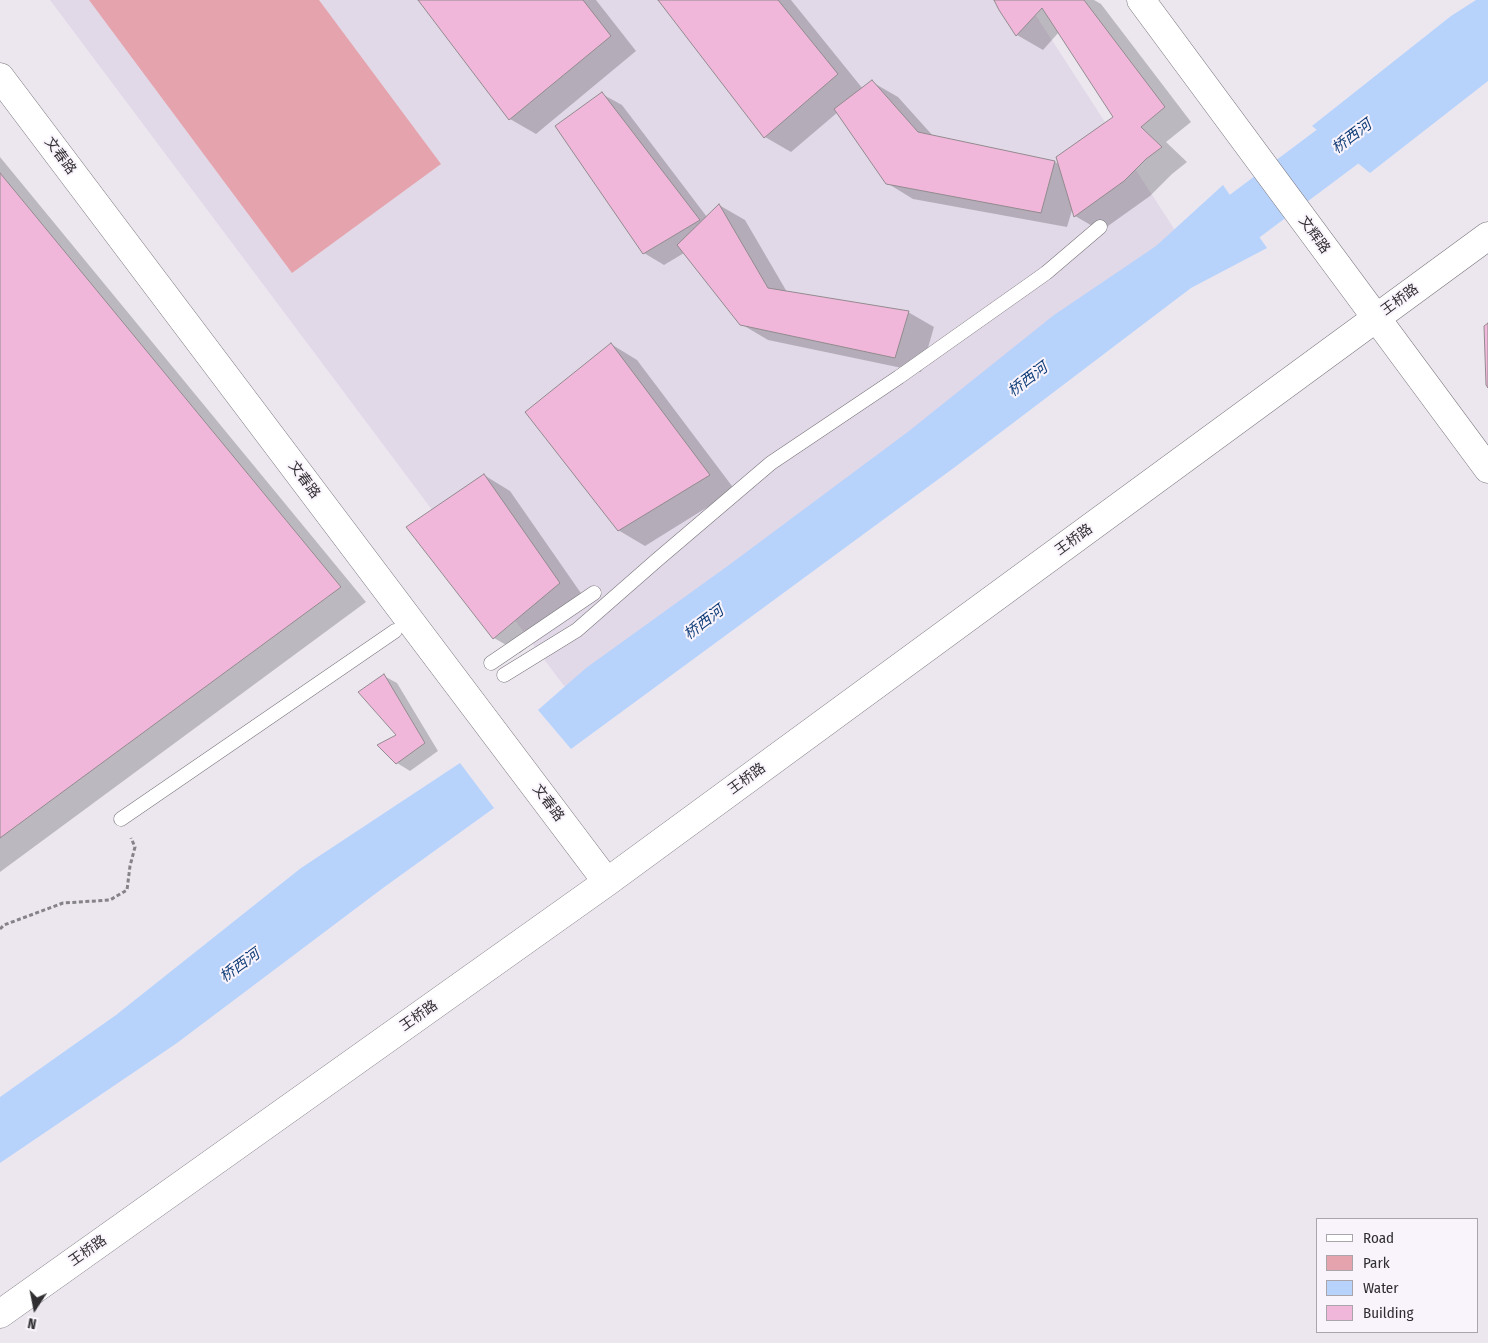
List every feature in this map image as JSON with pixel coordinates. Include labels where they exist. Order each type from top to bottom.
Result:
[{"type":"street","name":"文辉路","points":[[1141,0],[1488,469]]},
{"type":"street","name":"文春路","points":[[0,77],[607,882]]},
{"type":"street","name":"王桥路","points":[[0,1314],[607,882],[1488,236]]},
{"type":"lane","points":[[504,675],[577,630],[771,463],[899,377],[1046,273],[1100,226]]},
{"type":"lane","points":[[490,663],[594,593]]},
{"type":"lane","points":[[122,819],[395,631]]},
{"type":"path","points":[[0,929],[4,925],[63,903],[110,900],[127,890],[135,847],[122,819]]},
{"type":"shaded area","points":[[50,0],[1026,0],[1182,241],[591,722]]},
{"type":"green space","points":[[89,0],[319,0],[441,164],[292,273]]},
{"type":"water","points":[[1476,0],[1488,0],[1488,81],[1370,173],[1312,126],[1451,16]]},
{"type":"water","points":[[1223,185],[1267,248],[1191,288],[955,467],[571,749],[538,710],[586,668],[729,565],[909,431],[1054,315],[1156,246]]},
{"type":"water","points":[[460,763],[494,808],[383,888],[177,1043],[0,1163],[0,1097],[116,1015],[301,868]]},
{"type":"building","points":[[418,0],[583,0],[611,36],[509,120]]},
{"type":"building","points":[[658,0],[778,0],[838,74],[764,138]]},
{"type":"building","points":[[994,0],[1084,0],[1165,107],[1141,127],[1162,147],[1146,159],[1124,181],[1074,217],[1056,157],[1113,117],[1042,8],[1016,36]]},
{"type":"building","points":[[872,80],[918,132],[1055,161],[1041,213],[886,184],[834,109]]},
{"type":"building","points":[[602,92],[700,220],[643,254],[555,126]]},
{"type":"building","points":[[0,173],[341,587],[0,838]]},
{"type":"building","points":[[719,204],[768,288],[909,311],[895,358],[740,325],[677,245]]},
{"type":"building","points":[[1488,323],[1488,388],[1486,385],[1484,326]]},
{"type":"building","points":[[611,343],[710,475],[618,531],[525,412]]},
{"type":"building","points":[[484,474],[560,583],[493,639],[406,527]]},
{"type":"building","points":[[384,674],[425,743],[396,764],[377,745],[396,735],[358,692]]},
{"type":"waterway","name":"桥西河","points":[[1186,260],[1488,34]]}]
